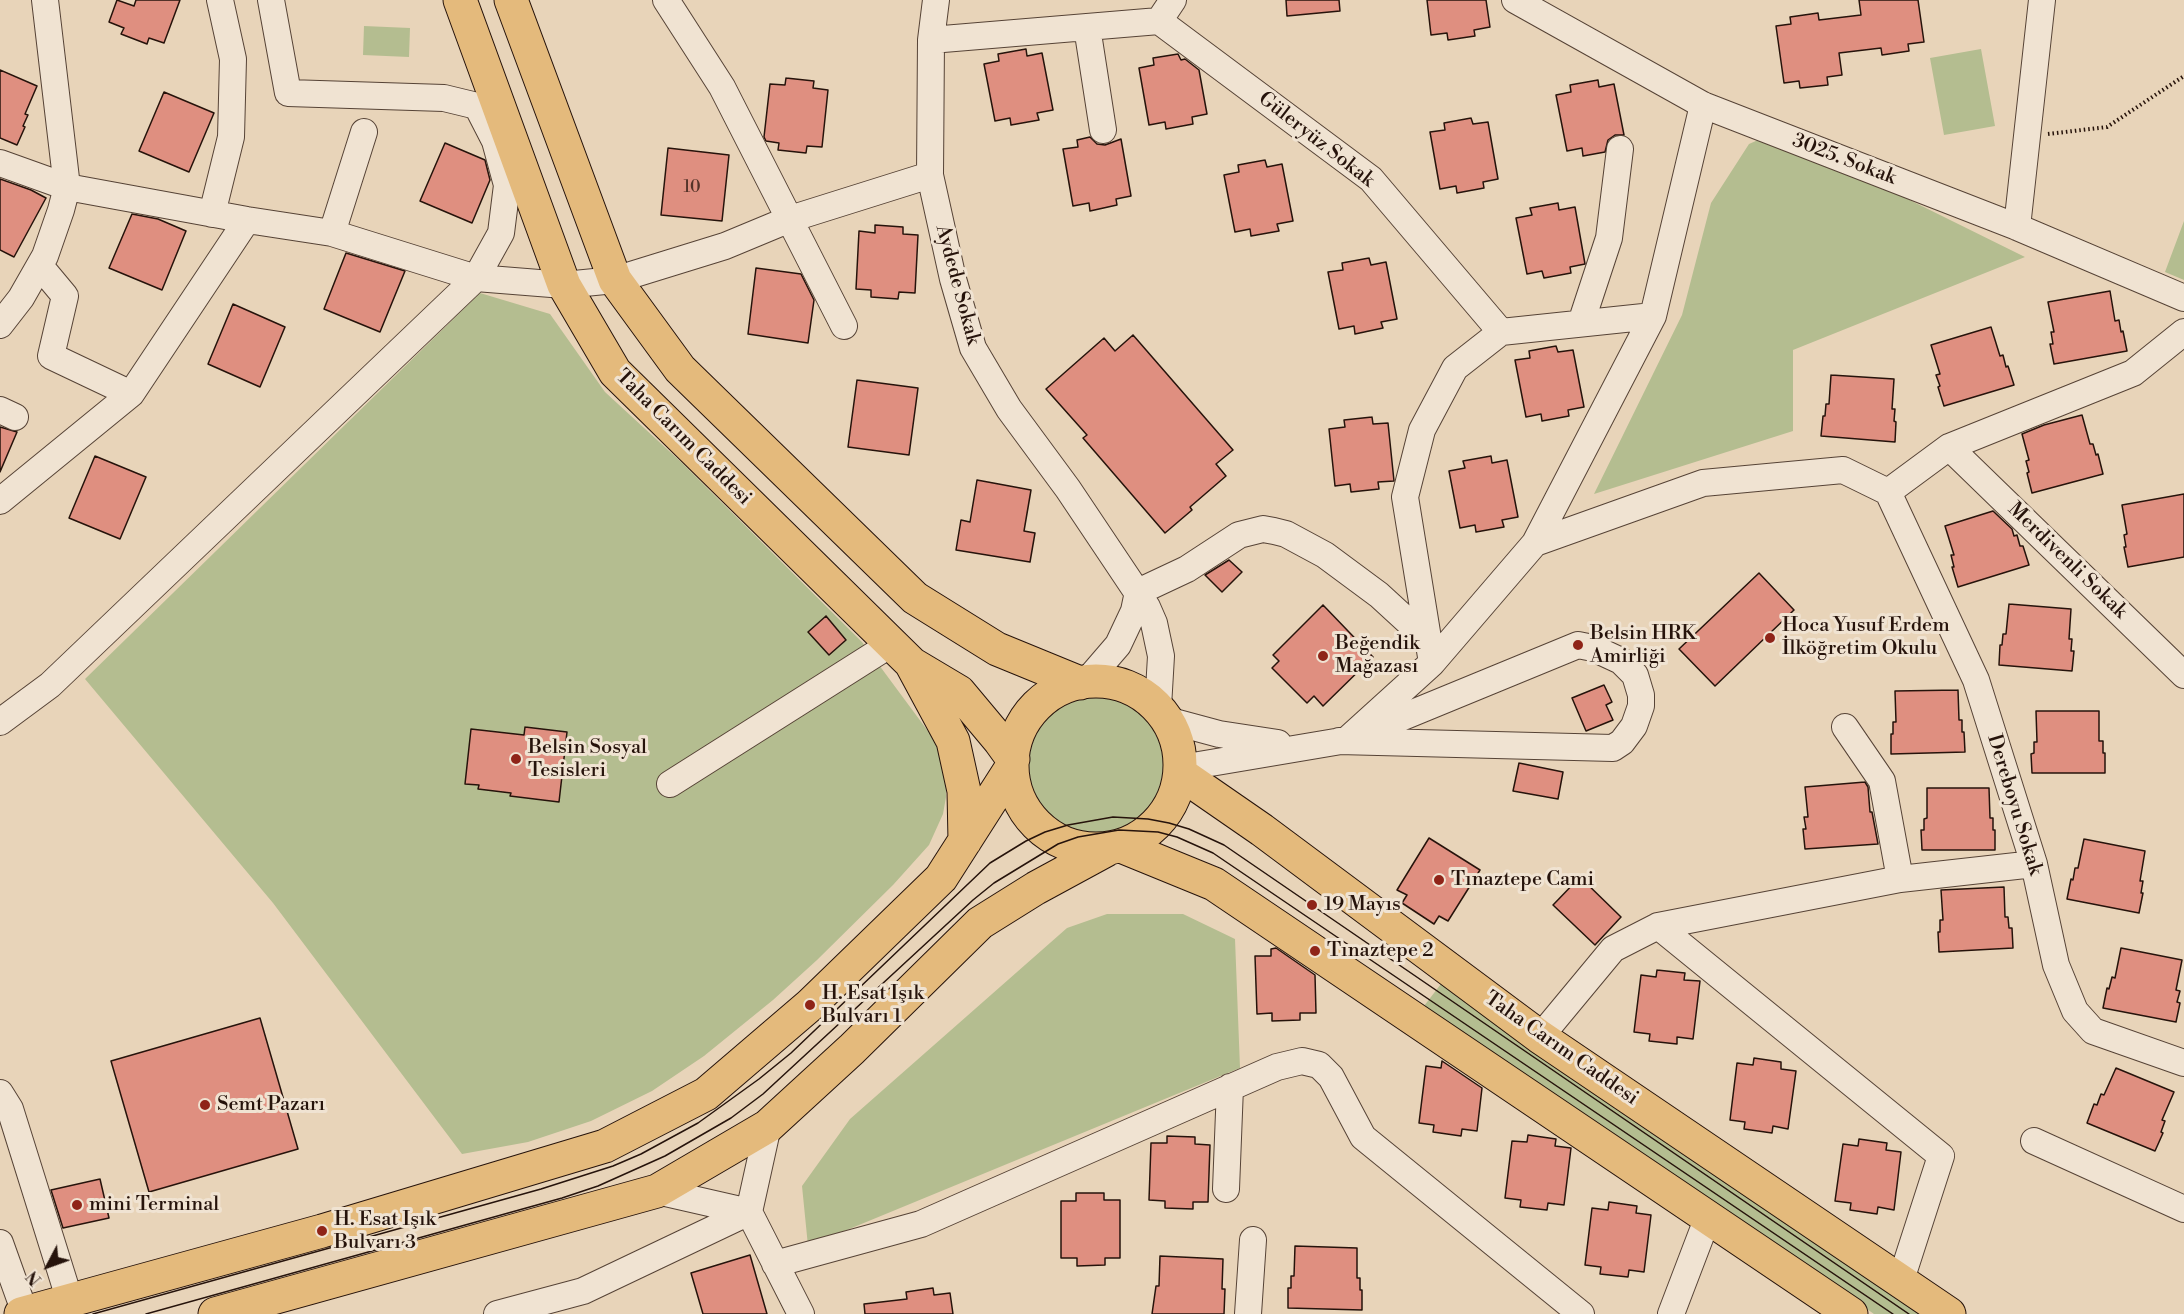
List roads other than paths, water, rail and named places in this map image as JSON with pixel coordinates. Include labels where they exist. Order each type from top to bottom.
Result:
[{"type":"main road","name":"Taha Carım Caddesi","points":[[460,0],[564,285],[615,372],[902,654],[959,692],[1000,741],[1012,763]]},
{"type":"main road","points":[[510,0],[615,280],[680,369],[915,598],[997,649],[1083,682]]},
{"type":"main road","points":[[902,654],[953,741],[964,791],[965,841]]},
{"type":"main road","points":[[215,1314],[657,1191],[768,1125],[852,1049],[980,923],[1036,888],[1114,848],[1136,841],[1160,821],[1176,795],[1181,771],[1175,734],[1163,714],[1146,697],[1125,686],[1102,681],[1083,682],[1057,690],[1033,709],[1017,736],[1012,763],[1014,782],[1018,797],[1037,826],[1060,842],[1075,847],[1114,848],[1214,884],[1851,1314]]},
{"type":"main road","points":[[23,1314],[322,1231],[605,1146],[706,1094],[810,1005],[941,878],[1012,763]]},
{"type":"main road","name":"Taha Carım Caddesi","points":[[1181,771],[1540,1037],[1948,1314]]},
{"type":"street","points":[[0,325],[21,298],[40,266],[54,234],[67,187],[45,0]]},
{"type":"street","points":[[212,214],[231,137],[233,59],[220,0]]},
{"type":"street","points":[[2,719],[50,685],[476,278],[501,233],[507,184],[495,141],[477,106],[444,98],[288,93],[271,0]]},
{"type":"street","points":[[666,0],[722,87],[844,326]]},
{"type":"street","name":"Aydede Sokak","points":[[936,0],[931,40],[930,176],[953,279],[973,348],[1009,410],[1068,489],[1138,592],[1154,623],[1158,639],[1163,714]]},
{"type":"street","name":"3025. Sokak","points":[[1515,0],[1703,105],[2017,227],[2184,298]]},
{"type":"street","points":[[2017,227],[2042,0]]},
{"type":"street","points":[[931,40],[1087,27],[1166,10]]},
{"type":"street","name":"Güleryüz Sokak","points":[[1166,10],[1371,179],[1501,332]]},
{"type":"street","points":[[1087,27],[1103,130]]},
{"type":"street","points":[[1347,740],[1535,543],[1653,316],[1703,105]]},
{"type":"street","points":[[332,233],[364,132]]},
{"type":"street","points":[[1581,323],[1609,238],[1620,149]]},
{"type":"street","points":[[0,164],[67,187],[212,214],[332,233],[476,278],[564,285],[615,280],[725,246],[790,219],[930,176]]},
{"type":"street","points":[[0,501],[131,394],[248,220]]},
{"type":"street","points":[[40,266],[65,296],[51,356],[131,394]]},
{"type":"street","points":[[1430,651],[1405,497],[1422,430],[1455,368],[1501,332],[1653,316]]},
{"type":"street","points":[[1535,543],[1703,483],[1843,470],[1888,492],[1949,447],[2133,373],[2184,332]]},
{"type":"street","name":"Merdivenli Sokak","points":[[1949,447],[2184,674]]},
{"type":"street","name":"Dereboyu Sokak","points":[[1888,492],[1976,680],[2034,864],[2056,964],[2075,1011],[2093,1031],[2184,1064]]},
{"type":"street","points":[[1083,682],[1118,645],[1134,610],[1138,592],[1187,569],[1239,535],[1263,529],[1286,534],[1325,555],[1379,595],[1430,651]]},
{"type":"street","points":[[1163,714],[1193,728],[1245,739],[1313,743],[1347,740],[1613,748],[1622,742],[1635,726],[1641,706],[1641,695],[1635,675],[1621,661],[1607,653],[1578,645],[1347,740],[1181,771]]},
{"type":"street","points":[[670,784],[902,654]]},
{"type":"street","points":[[1845,727],[1882,781],[1899,879]]},
{"type":"street","points":[[1540,1037],[1613,949],[1658,926],[1899,879],[2034,864]]},
{"type":"street","points":[[1658,926],[1941,1156],[1900,1283]]},
{"type":"street","points":[[775,1264],[921,1224],[1285,1063],[1302,1061],[1319,1065],[1331,1077],[1363,1137],[1581,1314]]},
{"type":"street","points":[[1226,1189],[1230,1087]]},
{"type":"street","points":[[0,1093],[10,1110],[70,1301]]},
{"type":"street","points":[[768,1125],[748,1212],[801,1314]]},
{"type":"street","points":[[2034,1141],[2184,1209]]},
{"type":"street","points":[[657,1191],[748,1212]]},
{"type":"street","points":[[497,1314],[583,1291],[748,1212]]},
{"type":"street","points":[[1671,1314],[1708,1217]]},
{"type":"street","points":[[1248,1314],[1253,1240]]},
{"type":"street","points":[[1,1249],[23,1314]]},
{"type":"tram line","points":[[93,1314],[541,1189],[613,1166],[641,1154],[698,1123],[791,1053],[990,863],[1045,832],[1068,825],[1113,817],[1169,823],[1189,829],[1224,845],[1909,1314]]},
{"type":"tram line","points":[[146,1314],[562,1198],[598,1186],[665,1156],[731,1118],[763,1094],[994,883],[1058,844],[1078,837],[1119,830],[1158,832],[1177,837],[1213,853],[1893,1314]]},
{"type":"place","name":"Hoca Yusuf Erdem İlköğretim Okulu","points":[[1770,638]]},
{"type":"place","name":"Belsin HRK Amirliği","points":[[1578,645]]},
{"type":"place","name":"Beğendik Mağazası","points":[[1323,656]]},
{"type":"place","name":"Belsin Sosyal Tesisleri","points":[[516,759]]},
{"type":"place","name":"Tınaztepe Cami","points":[[1439,880]]},
{"type":"place","name":"19 Mayıs","points":[[1312,905]]},
{"type":"place","name":"Tınaztepe 2","points":[[1315,951]]},
{"type":"place","name":"H. Esat Işık Bulvarı 1","points":[[810,1005]]},
{"type":"place","name":"Semt Pazarı","points":[[205,1105]]},
{"type":"place","name":"mini Terminal","points":[[77,1205]]},
{"type":"place","name":"H. Esat Işık Bulvarı 3","points":[[322,1231]]}]
